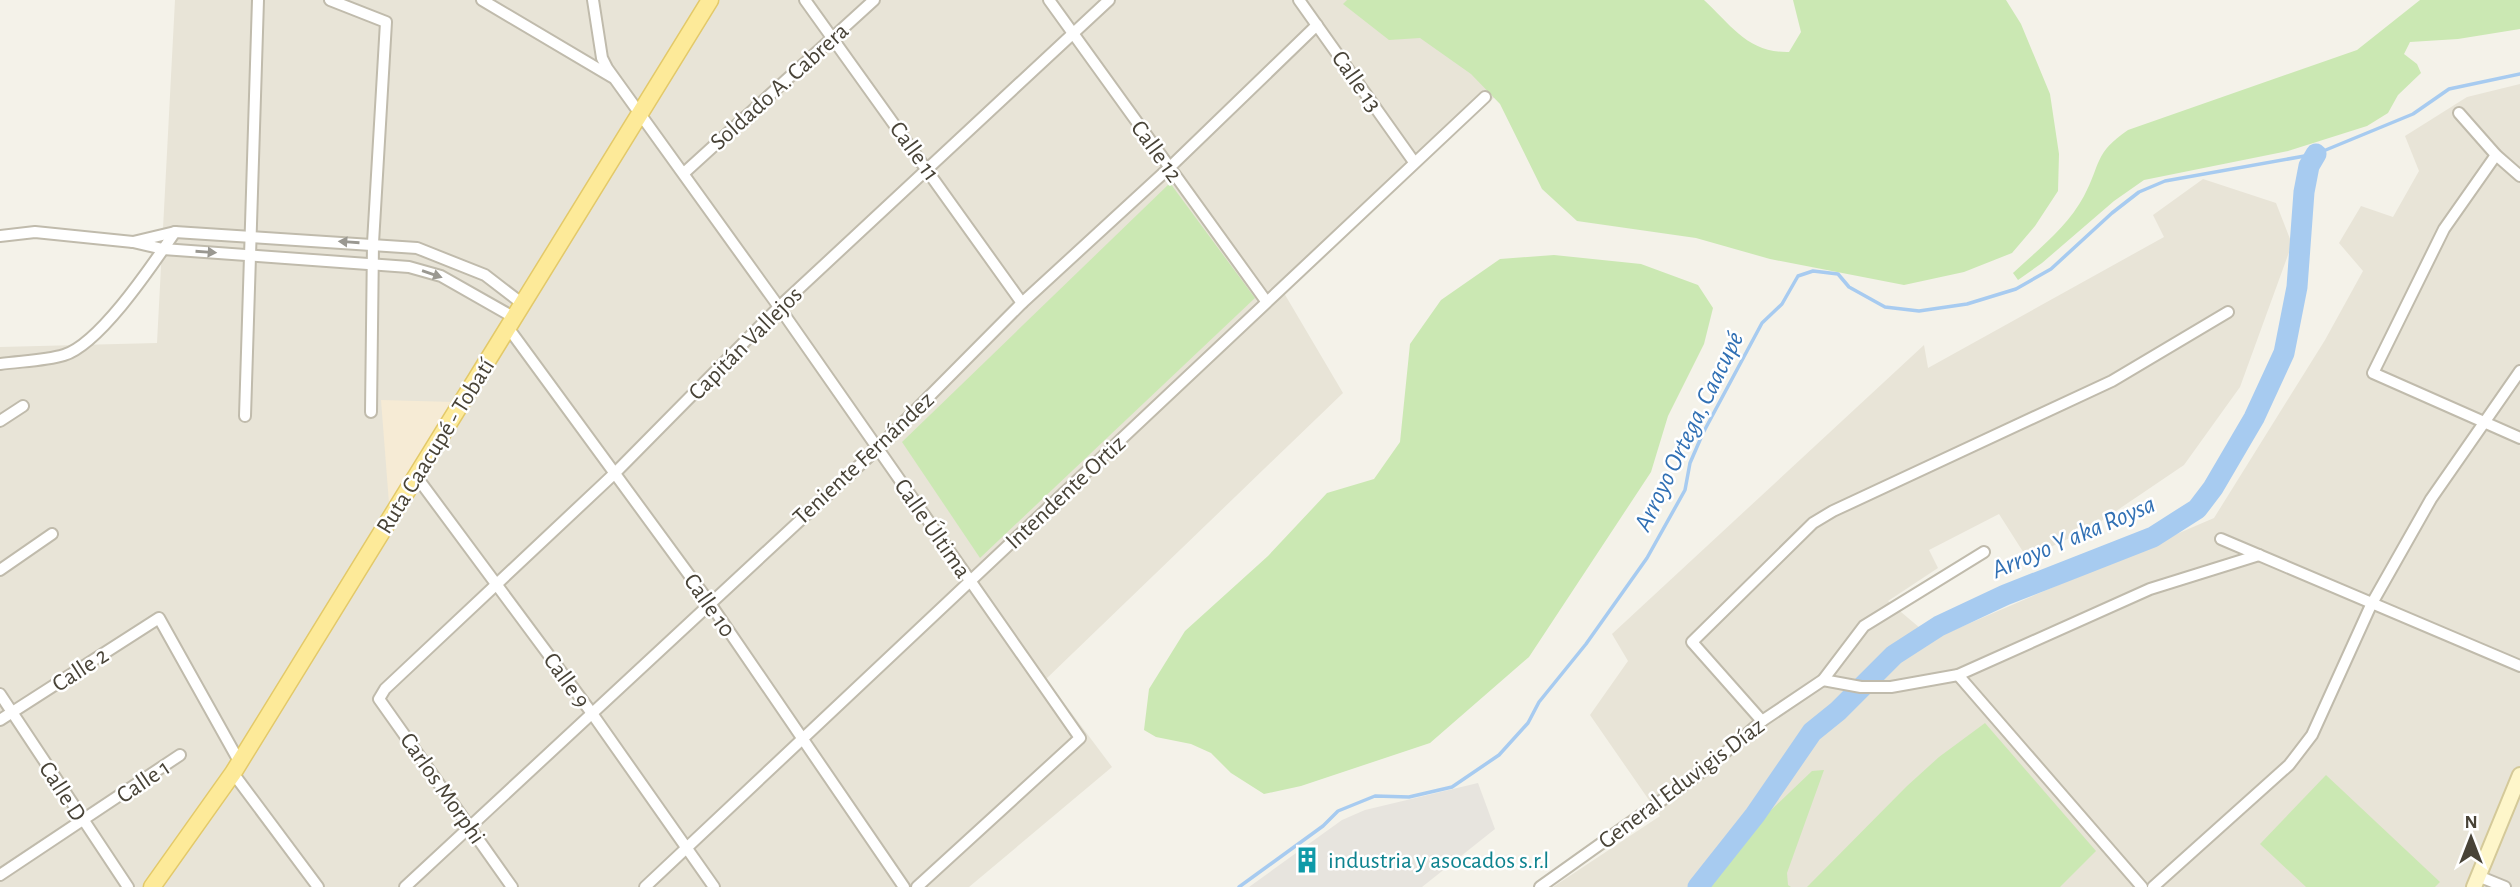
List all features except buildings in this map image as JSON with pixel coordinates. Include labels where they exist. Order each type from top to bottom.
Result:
[{"type":"main road","name":"Ruta Caacupé - Tobatí","points":[[152,887],[236,768],[710,0]]},
{"type":"street","points":[[245,416],[258,0]]},
{"type":"street","points":[[330,0],[386,22],[372,263],[371,412]]},
{"type":"street","points":[[482,0],[618,80]]},
{"type":"street","name":"Calle Última","points":[[593,0],[602,58],[1080,738],[917,887]]},
{"type":"street","name":"Calle 11","points":[[805,0],[1023,303]]},
{"type":"street","name":"Soldado A. Cabrera","points":[[684,173],[874,0]]},
{"type":"street","name":"Calle 12","points":[[1049,0],[1266,301]]},
{"type":"street","name":"Capitán Vallejos","points":[[385,689],[615,474],[779,307],[1109,0]]},
{"type":"street","name":"Calle 13","points":[[1299,0],[1414,163]]},
{"type":"street","name":"Teniente Fernández","points":[[405,887],[709,602],[877,449],[1023,303],[1169,168],[1317,25]]},
{"type":"street","name":"Intendente Ortiz","points":[[645,887],[1485,97]]},
{"type":"street","points":[[2459,113],[2496,155],[2520,176]]},
{"type":"street","points":[[2496,155],[2444,229],[2373,373],[2520,438]]},
{"type":"street","points":[[0,236],[34,232],[163,249],[409,267],[442,276],[516,317]]},
{"type":"street","points":[[0,364],[65,355],[83,346],[109,318],[175,232]]},
{"type":"street","points":[[133,243],[175,232],[417,248],[485,275],[516,317]]},
{"type":"street","points":[[1762,721],[1692,642],[1813,523],[1833,511],[2112,381],[2228,312]]},
{"type":"street","name":"Calle 10","points":[[516,317],[615,474],[709,602],[904,887]]},
{"type":"street","points":[[2152,887],[2289,765],[2312,735],[2371,605],[2431,499],[2520,371]]},
{"type":"street","points":[[0,421],[23,406]]},
{"type":"street","name":"Calle 9","points":[[416,476],[591,712],[714,887]]},
{"type":"street","points":[[0,570],[52,534]]},
{"type":"street","points":[[2221,539],[2371,605],[2520,666]]},
{"type":"street","name":"General Eduvigis Díaz","points":[[1540,887],[1707,768],[1762,721],[1823,680],[1864,626],[1984,552]]},
{"type":"street","points":[[1823,680],[1861,687],[1891,687],[1958,675],[2150,589],[2259,555]]},
{"type":"street","name":"Calle 2","points":[[0,720],[159,618],[236,768]]},
{"type":"street","points":[[1958,675],[2142,887]]},
{"type":"street","name":"Carlos Morphi","points":[[385,689],[379,699],[512,887]]},
{"type":"street","name":"Calle D","points":[[0,694],[128,887]]},
{"type":"street","name":"Calle 1","points":[[0,875],[180,755]]},
{"type":"street","points":[[236,768],[318,887]]},
{"type":"street","points":[[2505,887],[2476,882],[2520,775]]},
{"type":"shaded area","points":[[175,0],[1428,0],[1500,92],[1284,293],[1343,393],[1046,679],[1112,767],[969,887],[0,887],[0,347],[157,343]]},
{"type":"shaded area","points":[[2520,84],[2520,887],[1553,887],[1660,816],[1590,715],[1628,661],[1612,634],[1924,345],[1928,368],[2164,237],[2153,215],[2203,179],[2276,203],[2292,244],[2240,387],[2184,465],[2091,528],[2027,558],[1999,514],[1929,550],[1938,568],[1888,601],[1933,639],[2214,518],[2325,340],[2363,271],[2339,243],[2361,206],[2393,217],[2419,171],[2405,136],[2467,97]]},
{"type":"shaded area","points":[[381,400],[454,402],[389,503]]},
{"type":"shaded area","points":[[1478,783],[1495,829],[1422,887],[1249,887],[1342,820],[1365,810]]},
{"type":"green space","points":[[1347,0],[1704,0],[1751,43],[1762,48],[1789,52],[1801,32],[1793,0],[2006,0],[2021,24],[2050,94],[2059,154],[2058,191],[2035,226],[2012,253],[1964,272],[1904,285],[1770,259],[1696,238],[1577,221],[1542,189],[1500,104],[1471,74],[1420,38],[1389,40],[1343,4]]},
{"type":"green space","points":[[2420,0],[2520,0],[2520,29],[2458,39],[2410,42],[2404,54],[2417,64],[2421,73],[2398,95],[2388,113],[2367,126],[2288,151],[2144,180],[2114,201],[2042,263],[2018,280],[2013,273],[2070,217],[2084,196],[2104,153],[2128,130],[2357,50]]},
{"type":"green space","points":[[1170,183],[1255,298],[980,558],[902,442]]},
{"type":"green space","points":[[1554,255],[1641,264],[1698,285],[1713,308],[1704,344],[1668,416],[1651,472],[1529,657],[1430,743],[1301,786],[1264,794],[1231,773],[1211,753],[1191,744],[1156,737],[1144,730],[1149,689],[1185,631],[1268,556],[1327,493],[1374,479],[1400,442],[1410,344],[1441,300],[1500,259]]},
{"type":"green space","points":[[1985,723],[2096,851],[2060,887],[1807,887],[1907,786],[1939,757]]},
{"type":"green space","points":[[1824,770],[1787,873],[1788,885],[1791,887],[1703,887],[1743,837],[1812,771]]},
{"type":"green space","points":[[2326,775],[2440,882],[2435,887],[2306,887],[2260,844]]},
{"type":"waterway","name":"Arroyo Ortega, Caacupé","points":[[1239,887],[1323,826],[1338,811],[1375,796],[1409,797],[1452,787],[1499,755],[1528,723],[1539,702],[1586,644],[1647,558],[1685,490],[1690,463],[1703,433],[1762,323],[1782,304],[1798,276],[1813,271],[1838,274],[1849,287],[1885,307],[1919,311],[1967,304],[2016,289],[2051,269],[2139,192],[2165,181],[2316,154],[2413,114],[2449,89],[2520,74]]},
{"type":"waterway","name":"Arroyo Y aka Roysa","points":[[1698,887],[1755,815],[1812,732],[1838,711],[1894,655],[1939,626],[2005,595],[2153,537],[2197,509],[2213,488],[2254,418],[2284,353],[2297,287],[2304,192],[2309,166],[2316,154]]},
{"type":"place","name":"industria y asocados s.r.l","points":[[1307,860]]}]
